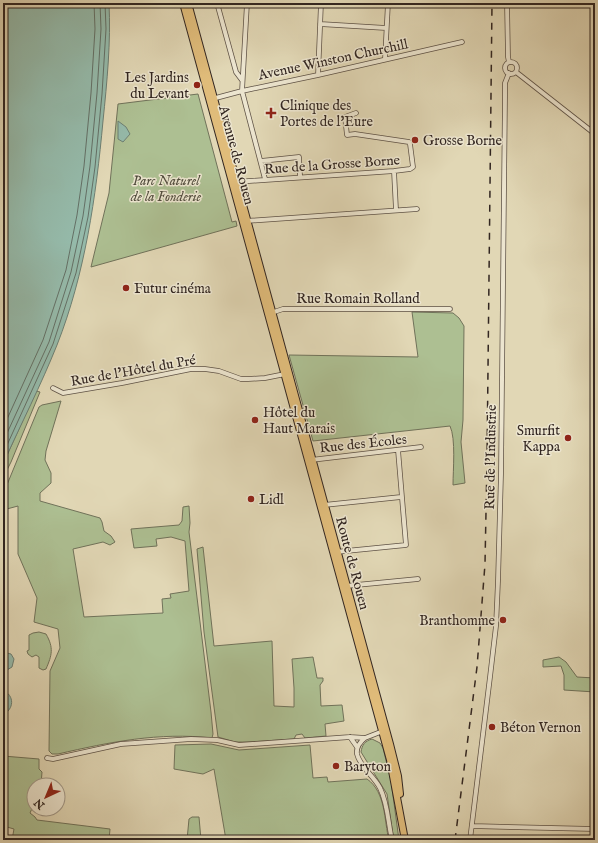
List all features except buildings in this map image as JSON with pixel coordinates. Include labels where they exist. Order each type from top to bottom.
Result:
[{"type":"main road","name":"Avenue de Rouen","points":[[183,3],[195,37]]},
{"type":"main road","name":"Avenue de Rouen","points":[[188,3],[195,37],[270,313]]},
{"type":"main road","name":"Route de Rouen","points":[[270,313],[344,587],[398,776],[401,821],[405,840]]},
{"type":"street","points":[[218,3],[236,72],[242,81]]},
{"type":"street","points":[[247,3],[242,91],[266,179]]},
{"type":"street","points":[[318,75],[321,3]]},
{"type":"street","points":[[385,59],[388,3]]},
{"type":"street","points":[[507,3],[509,62],[506,64],[505,68],[509,73],[513,74],[516,72]]},
{"type":"street","points":[[320,24],[386,28]]},
{"type":"street","name":"Avenue Winston Churchill","points":[[212,99],[462,42]]},
{"type":"street","points":[[509,62],[517,64],[518,68],[516,72]]},
{"type":"street","points":[[516,72],[595,134]]},
{"type":"street","name":"Rue de l'Industrie","points":[[470,840],[496,626],[502,474],[504,102],[505,83],[509,73]]},
{"type":"street","name":"Rue de la Grosse Borne","points":[[234,182],[410,169],[412,167],[409,142],[355,134],[347,135],[345,117],[356,113]]},
{"type":"street","points":[[261,161],[299,157],[300,176]]},
{"type":"street","points":[[394,171],[396,210]]},
{"type":"street","points":[[245,221],[417,209]]},
{"type":"street","name":"Rue Romain Rolland","points":[[270,313],[283,309],[450,310]]},
{"type":"street","name":"Rue de l'Hôtel du Pré","points":[[53,388],[63,393],[191,369],[219,371],[241,379],[265,378],[286,374]]},
{"type":"street","name":"Rue des Écoles","points":[[310,460],[421,447]]},
{"type":"street","points":[[335,552],[406,545],[398,450]]},
{"type":"street","points":[[322,505],[402,497]]},
{"type":"street","points":[[344,587],[418,579]]},
{"type":"street","points":[[47,758],[53,759],[121,744],[191,739],[217,740],[239,745],[365,738],[384,731]]},
{"type":"street","points":[[350,738],[357,747],[357,753],[360,761],[380,788],[386,803],[392,840]]},
{"type":"street","points":[[357,747],[365,738]]},
{"type":"street","points":[[472,826],[595,829]]},
{"type":"green space","name":"Parc Naturel de la Fonderie","points":[[198,94],[232,222],[236,221],[237,226],[91,267],[109,193],[118,104]]},
{"type":"green space","points":[[412,312],[453,313],[459,318],[464,326],[463,420],[461,442],[465,483],[453,485],[454,446],[450,426],[313,441],[289,355],[418,357]]},
{"type":"green space","points":[[36,391],[40,392],[3,478],[3,464]]},
{"type":"green space","points":[[61,401],[46,451],[45,460],[51,473],[51,483],[40,493],[40,501],[100,518],[104,531],[111,536],[115,542],[110,545],[103,542],[73,549],[84,617],[163,613],[162,599],[171,598],[170,594],[189,591],[185,541],[171,537],[156,539],[157,546],[134,548],[131,529],[179,525],[182,521],[183,507],[189,506],[189,532],[211,712],[212,738],[192,736],[154,737],[116,742],[58,754],[52,754],[49,751],[50,671],[60,648],[58,629],[34,622],[37,598],[18,554],[18,506],[3,510],[4,492],[39,407]]},
{"type":"green space","points":[[203,547],[214,646],[272,641],[274,706],[294,707],[292,659],[313,657],[317,678],[323,678],[320,685],[321,706],[342,705],[344,721],[325,724],[326,736],[305,738],[302,734],[296,735],[294,739],[247,742],[235,742],[218,737],[204,632],[197,549]]},
{"type":"green space","points":[[39,632],[46,634],[51,648],[51,655],[48,664],[46,669],[43,670],[39,668],[39,657],[36,655],[32,657],[27,651],[29,650],[29,635]]},
{"type":"green space","points":[[559,657],[566,662],[577,677],[595,678],[595,692],[564,690],[564,675],[561,666],[543,667],[543,660]]},
{"type":"green space","points":[[372,739],[380,743],[383,748],[391,781],[399,840],[394,840],[387,794],[361,752],[364,744]]},
{"type":"green space","points":[[211,744],[239,750],[310,745],[313,778],[327,777],[328,782],[367,779],[378,791],[383,807],[389,840],[226,840],[214,769],[203,774],[174,769],[175,745]]},
{"type":"green space","points":[[3,756],[39,759],[39,769],[42,772],[42,777],[26,777],[26,817],[35,817],[37,820],[110,829],[109,840],[12,840],[14,829],[7,827],[3,828]]},
{"type":"green space","points":[[192,817],[199,817],[201,840],[187,840],[189,819]]},
{"type":"green space","points":[[539,836],[595,837],[595,840],[539,840]]},
{"type":"water","points":[[3,3],[109,3],[109,32],[106,92],[97,178],[82,263],[67,318],[57,345],[38,390],[3,464]]},
{"type":"water","points":[[118,121],[126,127],[130,134],[123,142],[118,139]]},
{"type":"water","points":[[3,652],[11,654],[14,659],[12,667],[7,670],[3,670]]},
{"type":"water","points":[[3,690],[10,696],[12,702],[7,712],[3,715]]},
{"type":"railway","points":[[455,840],[477,667],[485,564],[492,3]]},
{"type":"place","name":"Les Jardins du Levant","points":[[197,85]]},
{"type":"place","name":"Clinique des Portes de l'Eure","points":[[271,113]]},
{"type":"place","name":"Grosse Borne","points":[[415,140]]},
{"type":"place","name":"Futur cinéma","points":[[126,288]]},
{"type":"place","name":"Hôtel du Haut Marais","points":[[255,420]]},
{"type":"place","name":"Smurfit Kappa","points":[[568,438]]},
{"type":"place","name":"Lidl","points":[[251,499]]},
{"type":"place","name":"Branthomme","points":[[503,620]]},
{"type":"place","name":"Béton Vernon","points":[[492,727]]},
{"type":"place","name":"Baryton","points":[[336,766]]}]
